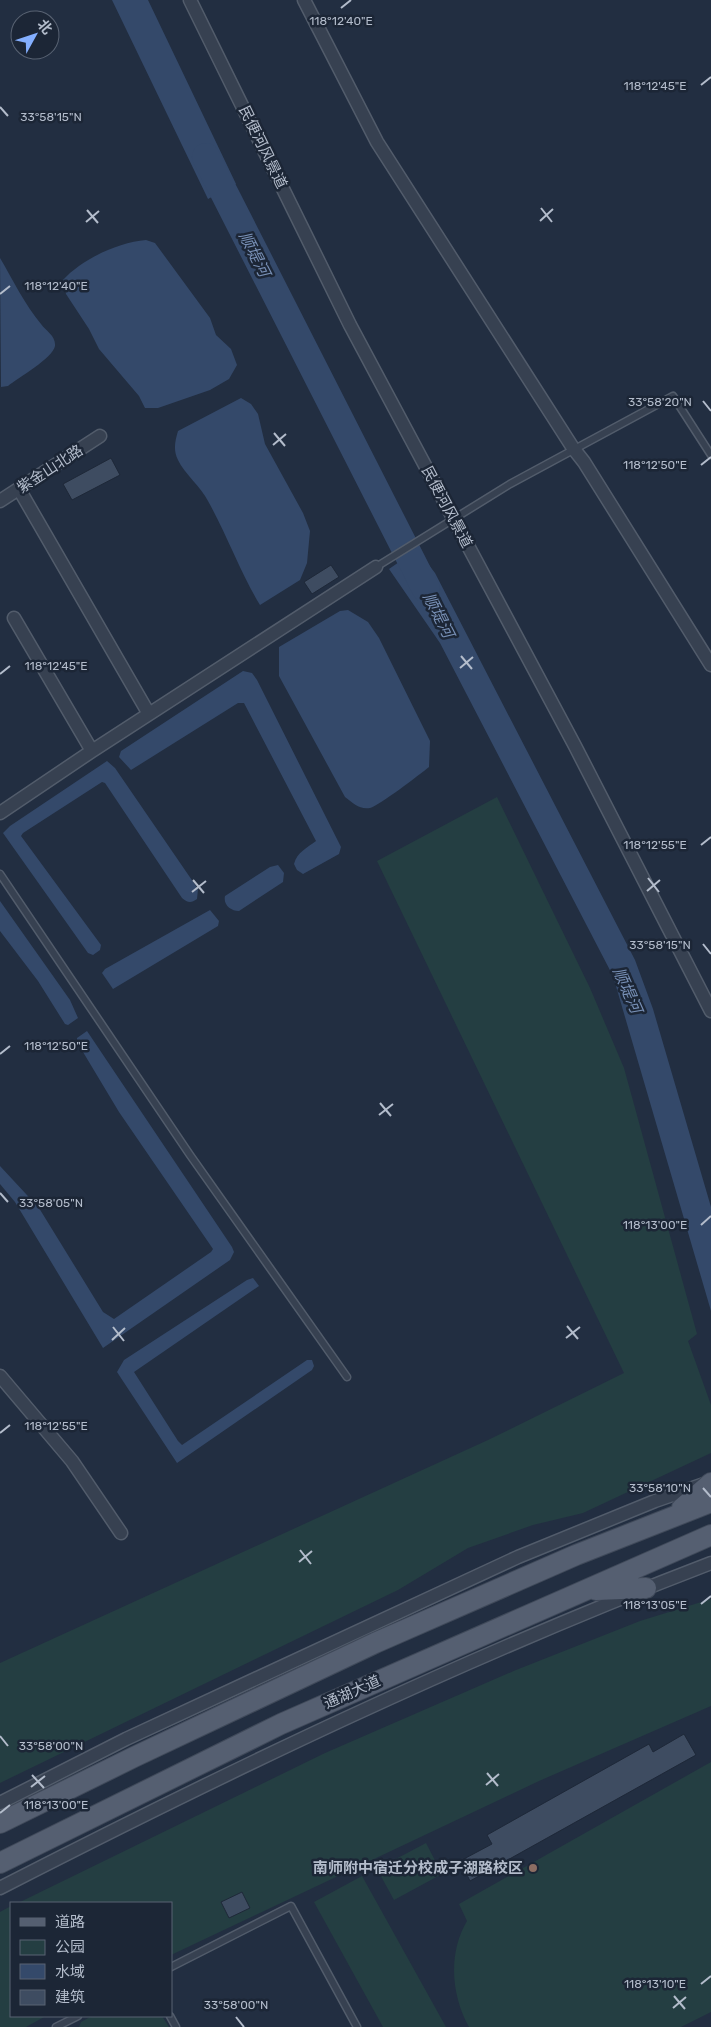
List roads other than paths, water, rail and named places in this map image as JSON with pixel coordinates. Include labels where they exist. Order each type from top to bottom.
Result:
[{"type":"main road","points":[[670,1518],[711,1482]]},
{"type":"main road","points":[[0,1823],[134,1757],[376,1643],[576,1555],[711,1502]]},
{"type":"main road","name":"通湖大道","points":[[0,1863],[281,1724],[711,1535]]},
{"type":"main road","points":[[584,1590],[646,1588]]},
{"type":"main road","points":[[0,1874],[28,1848]]},
{"type":"street","name":"民便河风景道","points":[[190,0],[449,522],[575,746],[711,1011]]},
{"type":"street","points":[[304,0],[377,142],[573,448],[584,462],[711,665]]},
{"type":"street","name":"紫金山北路","points":[[0,501],[100,436]]},
{"type":"street","points":[[20,488],[149,714]]},
{"type":"street","points":[[0,814],[92,751],[376,567]]},
{"type":"street","points":[[14,618],[92,751]]},
{"type":"street","points":[[0,1376],[72,1461],[121,1532]]},
{"type":"street","points":[[0,1803],[126,1739],[509,1561],[655,1501],[711,1482]]},
{"type":"street","points":[[0,1888],[292,1744],[460,1668],[646,1588],[711,1563]]},
{"type":"lane","points":[[376,567],[510,484],[573,448],[673,396],[711,455]]},
{"type":"lane","points":[[0,874],[190,1155],[347,1377]]},
{"type":"lane","points":[[172,1966],[291,1906],[357,2027]]},
{"type":"lane","points":[[56,2027],[76,2017]]},
{"type":"water","points":[[112,0],[148,0],[236,184],[208,199]]},
{"type":"water","points":[[146,240],[155,243],[210,318],[216,335],[231,349],[237,365],[229,379],[210,390],[158,408],[145,408],[139,396],[99,349],[89,329],[66,294],[63,280],[80,266],[101,253],[124,244]]},
{"type":"water","points":[[0,258],[30,309],[55,342],[53,351],[34,368],[8,386],[1,387]]},
{"type":"water","points":[[241,398],[251,404],[258,414],[265,444],[303,513],[310,531],[307,563],[300,580],[260,605],[208,501],[181,465],[176,456],[175,449],[178,431]]},
{"type":"water","points":[[415,551],[422,556],[435,573],[635,960],[653,1009],[711,1207],[711,1311],[613,976],[440,643],[389,569]]},
{"type":"water","points":[[348,610],[368,622],[379,638],[430,741],[429,767],[390,796],[370,808],[360,807],[345,797],[279,676],[279,647],[340,611]]},
{"type":"water","points":[[243,671],[252,673],[257,680],[341,847],[339,854],[303,874],[297,870],[294,864],[295,860],[297,856],[316,841],[244,703],[238,703],[131,770],[119,757],[121,751]]},
{"type":"water","points":[[107,761],[115,768],[198,889],[197,899],[190,902],[182,898],[105,783],[102,782],[21,836],[101,945],[100,950],[93,955],[88,953],[3,833],[10,826]]},
{"type":"water","points":[[278,865],[284,873],[283,882],[239,911],[231,909],[226,905],[225,896],[270,867]]},
{"type":"water","points":[[0,901],[70,1000],[78,1018],[68,1025],[65,1024],[38,981],[0,931]]},
{"type":"water","points":[[210,910],[219,921],[218,926],[113,989],[102,973],[105,969]]},
{"type":"water","points":[[87,1031],[234,1252],[230,1260],[103,1348],[15,1202],[0,1184],[0,1166],[39,1208],[103,1312],[114,1319],[213,1249],[119,1112],[77,1042],[77,1038]]},
{"type":"water","points":[[253,1278],[259,1286],[134,1372],[178,1441],[182,1445],[307,1360],[312,1360],[314,1366],[312,1370],[177,1463],[117,1372],[124,1360],[247,1280]]},
{"type":"waterway","name":"顺堤河","points":[[206,157],[426,589]]},
{"type":"place","name":"南师附中宿迁分校成子湖路校区","points":[[533,1868]]}]
